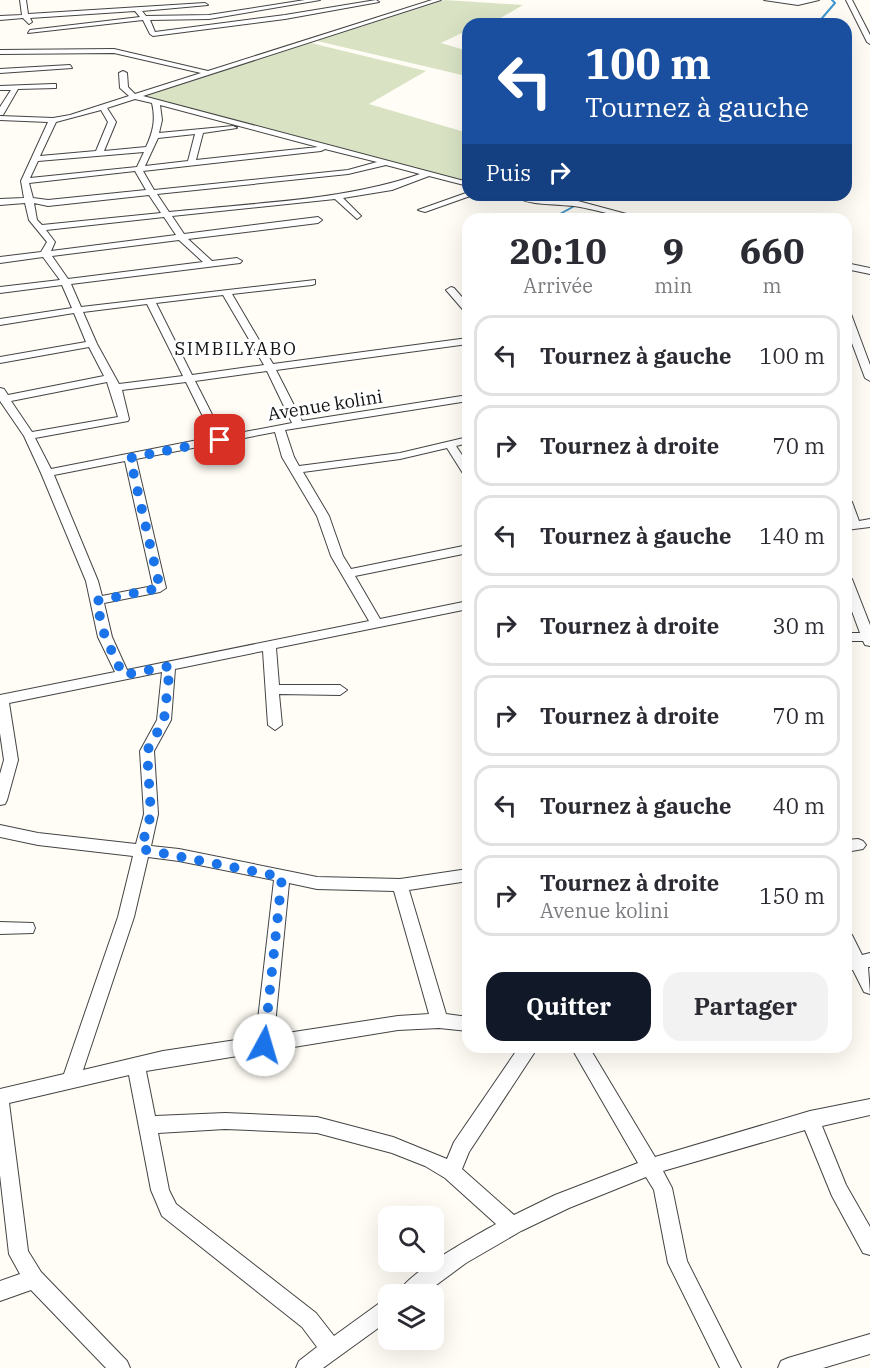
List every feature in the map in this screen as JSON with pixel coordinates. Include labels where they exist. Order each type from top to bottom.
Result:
[{"type":"street","points":[[23,0],[26,16],[30,22],[29,51]]},
{"type":"street","points":[[30,32],[145,18],[209,17],[318,0]]},
{"type":"street","points":[[767,0],[798,3],[816,0]]},
{"type":"street","points":[[849,0],[870,42]]},
{"type":"street","points":[[136,8],[145,18],[153,34],[373,1],[398,13]]},
{"type":"street","points":[[0,118],[53,120],[103,107],[432,1]]},
{"type":"street","points":[[0,18],[69,10],[208,3],[211,27]]},
{"type":"street","points":[[0,52],[114,51],[208,73]]},
{"type":"street","points":[[0,71],[70,67]]},
{"type":"street","points":[[123,73],[124,88],[133,96],[462,182]]},
{"type":"street","points":[[0,88],[53,86]]},
{"type":"street","points":[[0,113],[16,87]]},
{"type":"street","points":[[139,170],[158,127],[159,111],[156,103]]},
{"type":"street","points":[[99,154],[112,122],[103,107]]},
{"type":"street","points":[[45,253],[51,242],[38,228],[28,200],[25,181],[53,120]]},
{"type":"street","points":[[154,136],[244,127]]},
{"type":"street","points":[[191,164],[200,131]]},
{"type":"street","points":[[25,181],[330,148]]},
{"type":"street","points":[[36,159],[148,149]]},
{"type":"street","points":[[0,202],[28,200],[48,203],[152,194],[348,172],[384,163]]},
{"type":"street","points":[[139,170],[152,194],[182,238],[210,264]]},
{"type":"street","points":[[38,228],[336,197],[389,188],[428,174]]},
{"type":"street","points":[[336,197],[357,216]]},
{"type":"street","points":[[422,210],[462,197]]},
{"type":"street","points":[[541,201],[579,204],[616,213]]},
{"type":"street","points":[[0,260],[318,220]]},
{"type":"street","points":[[29,436],[124,419],[113,383],[92,344],[65,281],[45,253]]},
{"type":"street","points":[[0,290],[237,261]]},
{"type":"street","points":[[852,267],[870,271]]},
{"type":"street","points":[[0,322],[77,310],[227,294],[312,282]]},
{"type":"street","points":[[451,290],[462,303]]},
{"type":"street","points":[[227,294],[270,368],[299,425]]},
{"type":"street","points":[[151,303],[220,440]]},
{"type":"street","points":[[852,339],[870,378]]},
{"type":"street","points":[[123,675],[105,637],[92,581],[47,473],[29,436],[2,395],[270,368],[462,342]]},
{"type":"street","points":[[0,360],[92,344]]},
{"type":"street","name":"Avenue kolini","points":[[47,473],[279,428],[462,399]]},
{"type":"street","points":[[279,428],[288,457],[323,516],[337,556],[377,624]]},
{"type":"street","points":[[296,470],[400,456],[462,442]]},
{"type":"street","points":[[450,445],[462,463]]},
{"type":"street","points":[[96,601],[160,588],[130,458]]},
{"type":"street","points":[[852,527],[870,523]]},
{"type":"street","points":[[347,574],[462,550]]},
{"type":"street","points":[[852,595],[869,639],[852,638]]},
{"type":"street","points":[[0,800],[11,760],[1,700],[462,606]]},
{"type":"street","points":[[269,646],[275,725]]},
{"type":"street","points":[[71,1079],[126,917],[151,814],[147,751],[164,720],[170,666]]},
{"type":"street","points":[[272,689],[340,690]]},
{"type":"street","points":[[0,831],[42,839],[141,849],[317,883],[400,885],[462,876]]},
{"type":"street","points":[[264,1045],[282,877]]},
{"type":"street","points":[[400,885],[439,1021]]},
{"type":"street","points":[[0,928],[27,928]]},
{"type":"street","points":[[858,962],[870,987]]},
{"type":"street","points":[[120,1368],[34,1279],[19,1254],[0,1098],[136,1065],[398,1023],[439,1021],[462,1023]]},
{"type":"street","points":[[452,1172],[461,1148],[525,1053]]},
{"type":"street","points":[[583,1053],[663,1188],[678,1263],[730,1368]]},
{"type":"street","points":[[136,1065],[160,1190],[169,1210],[309,1320],[332,1350]]},
{"type":"street","points":[[422,1284],[466,1252],[586,1191],[649,1167],[810,1119],[870,1107]]},
{"type":"street","points":[[810,1119],[839,1190],[870,1246]]},
{"type":"street","points":[[149,1125],[225,1121],[317,1125],[393,1145],[432,1160],[452,1172],[513,1227]]},
{"type":"street","points":[[0,1291],[34,1279]]},
{"type":"street","points":[[306,1368],[378,1316]]},
{"type":"street","points":[[788,1368],[870,1344]]},
{"type":"green space","points":[[445,0],[523,5],[500,18],[462,18],[462,33],[441,43],[462,49],[462,75],[317,41]]},
{"type":"green space","points":[[311,43],[426,71],[369,104],[462,131],[462,180],[136,96]]},
{"type":"waterway","points":[[822,18],[835,3],[832,0]]},
{"type":"waterway","points":[[562,213],[578,204],[577,201]]},
{"type":"district","name":"SIMBILYABO","points":[[236,348]]},
{"type":"route","points":[[220,440],[130,458],[160,588],[96,601],[105,637],[123,675],[170,666],[164,720],[147,751],[151,814],[141,849],[282,877],[264,1045]]}]
